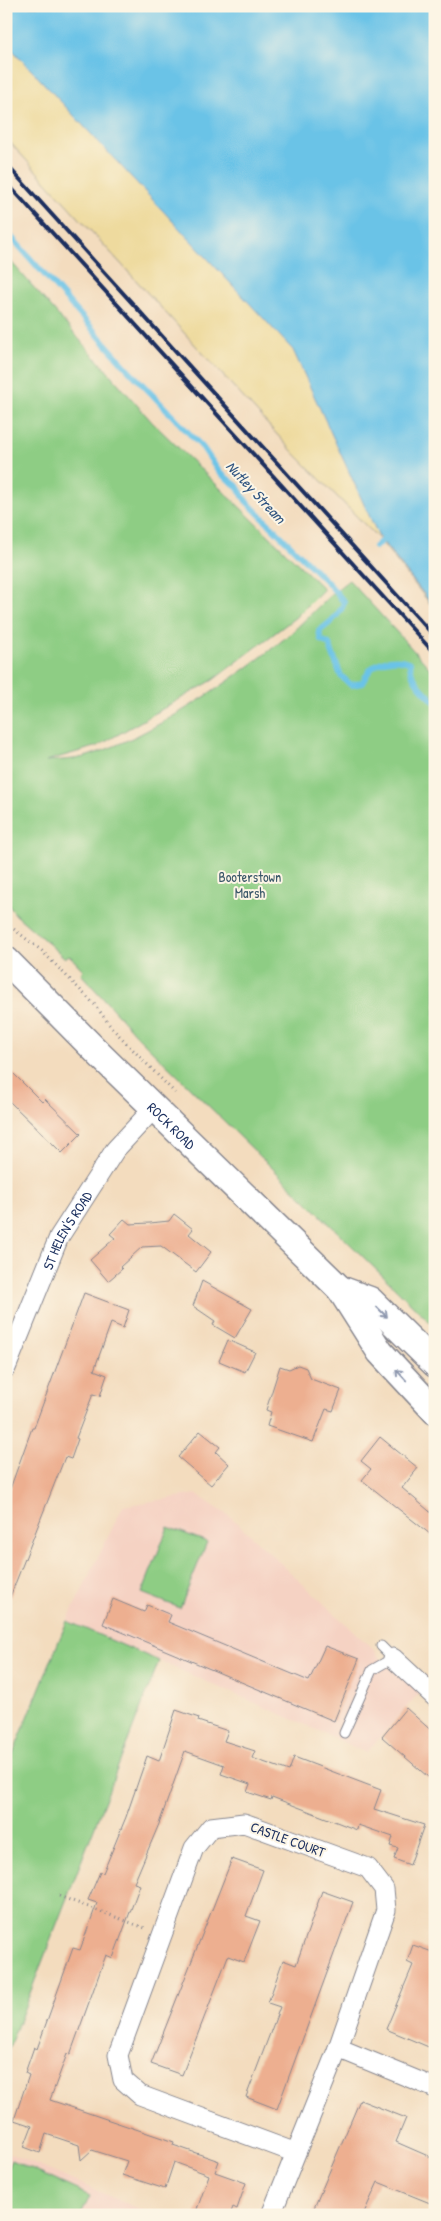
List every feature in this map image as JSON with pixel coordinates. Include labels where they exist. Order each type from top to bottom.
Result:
[{"type":"main road","name":"ROCK ROAD","points":[[6,960],[95,1050],[166,1100],[340,1289],[380,1352],[435,1411]]},
{"type":"main road","name":"ROCK ROAD","points":[[340,1289],[370,1300],[435,1364]]},
{"type":"street","name":"ST HELEN'S ROAD","points":[[6,1368],[59,1237],[115,1150],[166,1100]]},
{"type":"street","points":[[387,1652],[435,1697]]},
{"type":"street","name":"CASTLE COURT","points":[[271,2215],[296,2153],[338,2048],[386,1910],[384,1888],[368,1868],[244,1823],[211,1827],[194,1848],[118,2055],[123,2080],[140,2094],[296,2153]]},
{"type":"street","points":[[338,2048],[435,2088]]},
{"type":"lane","points":[[344,1733],[372,1670],[387,1652]]},
{"type":"path","points":[[6,923],[36,944],[96,1006],[166,1100]]},
{"type":"path","points":[[58,1896],[162,1934]]},
{"type":"shaded area","points":[[196,1494],[232,1518],[375,1651],[383,1662],[420,1692],[366,1753],[159,1661],[6,2055],[6,1771],[67,1621],[123,1506]]},
{"type":"shaded area","points":[[6,2152],[149,2213],[148,2215],[6,2215]]},
{"type":"green space","name":"Booterstown Marsh","points":[[6,256],[152,422],[324,589],[296,617],[213,680],[98,746],[46,761],[88,756],[114,746],[167,720],[194,704],[269,651],[349,580],[435,674],[435,1327],[139,1038],[81,974],[83,970],[69,955],[65,958],[16,915],[6,902]]},
{"type":"green space","points":[[168,1527],[207,1542],[180,1608],[142,1593]]},
{"type":"green space","points":[[67,1621],[159,1661],[6,2055],[6,1771]]},
{"type":"green space","points":[[11,2160],[90,2196],[81,2215],[6,2215],[6,2171]]},
{"type":"sand","points":[[6,6],[273,6],[435,560],[435,610],[379,539],[293,452],[6,138]]},
{"type":"water","points":[[6,6],[435,6],[435,608],[379,537],[293,350],[6,43]]},
{"type":"building","points":[[6,1066],[42,1102],[45,1099],[81,1134],[62,1153],[6,1098]]},
{"type":"building","points":[[174,1214],[193,1229],[189,1234],[211,1252],[196,1272],[161,1246],[142,1247],[108,1281],[90,1260],[115,1238],[110,1234],[124,1219],[130,1224],[150,1223],[169,1221]]},
{"type":"building","points":[[202,1281],[252,1309],[235,1338],[213,1325],[215,1321],[193,1306]]},
{"type":"building","points":[[84,1293],[129,1310],[123,1328],[111,1323],[94,1370],[107,1375],[100,1396],[93,1394],[76,1438],[78,1439],[71,1459],[65,1457],[8,1602],[6,1602],[6,1488],[10,1489]]},
{"type":"building","points":[[228,1340],[255,1352],[245,1372],[219,1361]]},
{"type":"building","points":[[298,1365],[306,1368],[311,1379],[341,1390],[333,1411],[326,1409],[313,1442],[267,1426],[271,1412],[266,1410],[280,1366],[289,1369]]},
{"type":"building","points":[[200,1431],[220,1447],[216,1452],[229,1464],[211,1485],[178,1457]]},
{"type":"building","points":[[380,1437],[418,1468],[402,1488],[435,1516],[435,1538],[362,1480],[371,1469],[361,1461]]},
{"type":"building","points":[[113,1599],[144,1612],[147,1605],[171,1615],[168,1622],[309,1681],[325,1646],[359,1659],[334,1721],[103,1624]]},
{"type":"building","points":[[406,1708],[435,1734],[435,1783],[382,1737]]},
{"type":"building","points":[[176,1710],[199,1718],[198,1721],[228,1731],[224,1741],[255,1751],[252,1758],[289,1771],[294,1757],[381,1790],[374,1809],[424,1825],[410,1865],[394,1859],[398,1848],[390,1846],[393,1837],[358,1825],[357,1830],[272,1797],[271,1800],[247,1792],[250,1784],[221,1774],[224,1765],[185,1751],[159,1824],[134,1883],[140,1885],[113,1958],[106,1955],[70,2055],[67,2054],[50,2100],[174,2142],[173,2145],[219,2161],[215,2172],[246,2183],[237,2209],[233,2207],[230,2215],[195,2215],[209,2175],[174,2162],[165,2189],[122,2175],[127,2161],[92,2150],[81,2160],[79,2145],[46,2134],[40,2153],[24,2147],[32,2126],[14,2120],[29,2075],[25,2073],[34,2047],[37,2049],[73,1948],[80,1950],[97,1903],[88,1900],[100,1872],[103,1873],[126,1817],[147,1756],[159,1761]]},
{"type":"building","points":[[232,1859],[263,1870],[246,1916],[260,1921],[244,1962],[228,1956],[182,2075],[151,2064]]},
{"type":"building","points":[[322,1891],[353,1902],[277,2109],[246,2097],[280,2007],[268,2003],[283,1960],[296,1965]]},
{"type":"building","points":[[413,1945],[435,1953],[435,2038],[431,2048],[386,2029],[413,1965],[407,1962]]},
{"type":"building","points":[[360,2100],[406,2118],[396,2142],[435,2159],[435,2205],[378,2182],[363,2215],[311,2215]]},
{"type":"waterway","name":"Nutley Stream","points":[[6,231],[126,367],[203,448],[220,473],[237,486],[246,501],[329,584],[344,602],[331,622],[319,631],[321,640],[329,644],[341,676],[351,685],[362,683],[370,670],[380,663],[390,660],[406,661],[410,663],[412,674],[418,684],[435,702]]},
{"type":"waterway","points":[[375,547],[387,536]]},
{"type":"railway","points":[[6,164],[435,637]]},
{"type":"railway","points":[[6,182],[435,654]]}]
